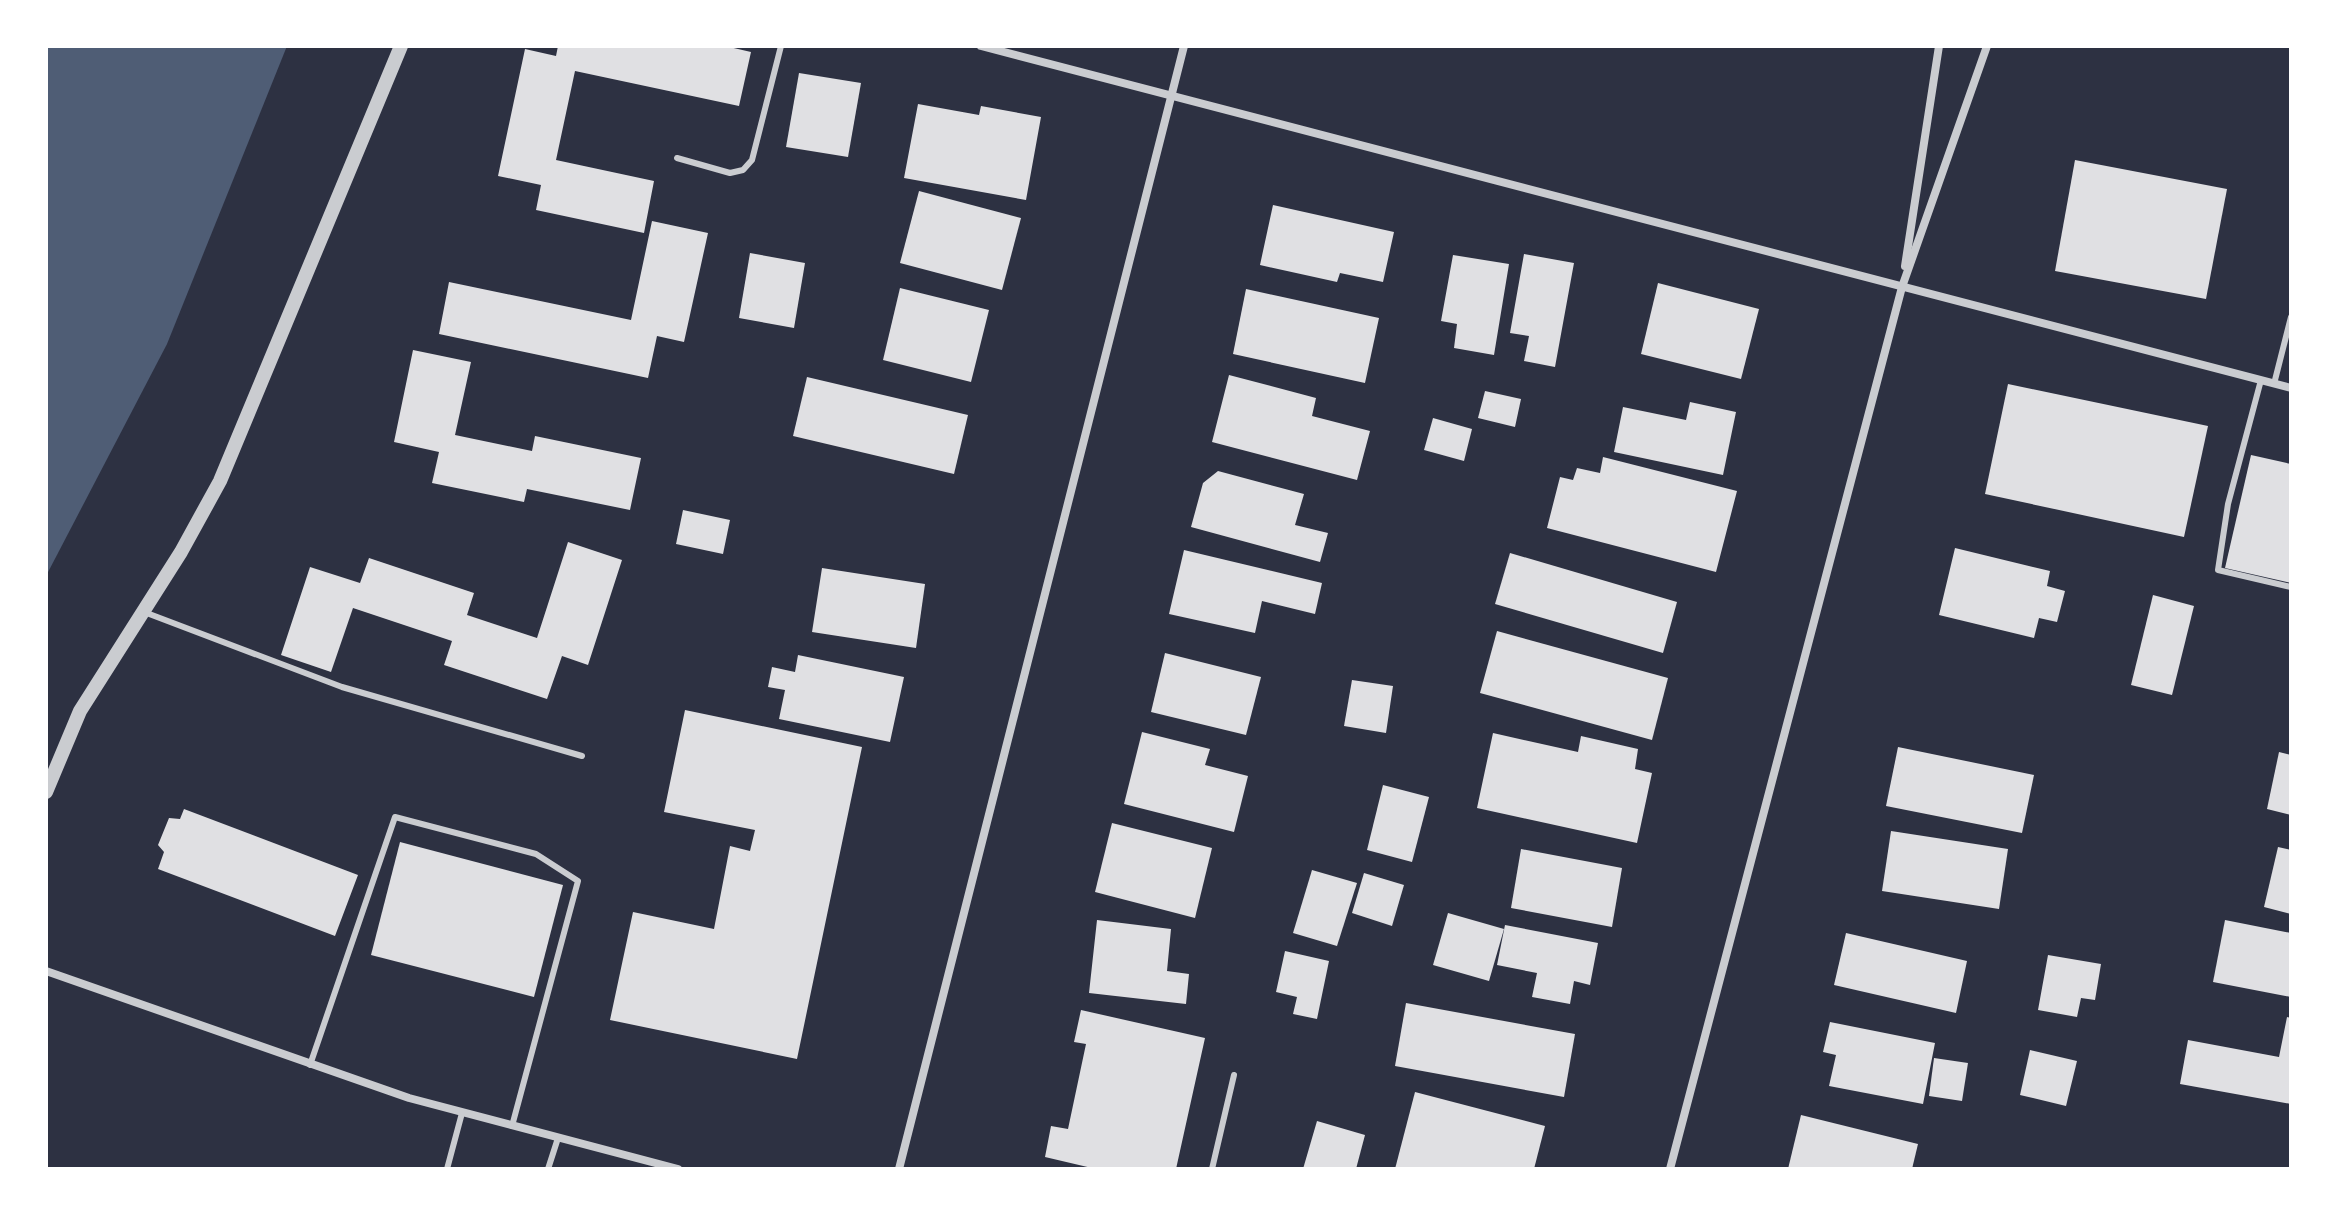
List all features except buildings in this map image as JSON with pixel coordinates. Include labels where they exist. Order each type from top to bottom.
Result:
[{"type":"street","points":[[46,792],[80,711],[144,612],[220,481],[401,46]]},
{"type":"street","points":[[981,46],[2291,388]]},
{"type":"street","points":[[899,1169],[1184,46]]},
{"type":"street","points":[[1902,287],[1939,46]]},
{"type":"street","points":[[1670,1169],[1902,287],[1987,46]]},
{"type":"street","points":[[46,971],[310,1065],[462,1113],[678,1169]]},
{"type":"lane","points":[[677,158],[730,173],[743,170],[752,160],[781,46]]},
{"type":"lane","points":[[2274,384],[2291,317]]},
{"type":"lane","points":[[2261,380],[2228,504],[2218,570],[2291,587]]},
{"type":"lane","points":[[144,612],[342,687],[582,756]]},
{"type":"lane","points":[[310,1065],[395,817],[536,854],[578,881],[512,1126]]},
{"type":"lane","points":[[1212,1169],[1234,1075]]},
{"type":"lane","points":[[447,1169],[462,1113]]},
{"type":"lane","points":[[548,1169],[558,1138]]},
{"type":"water","points":[[46,46],[287,46],[167,344],[46,576]]}]
